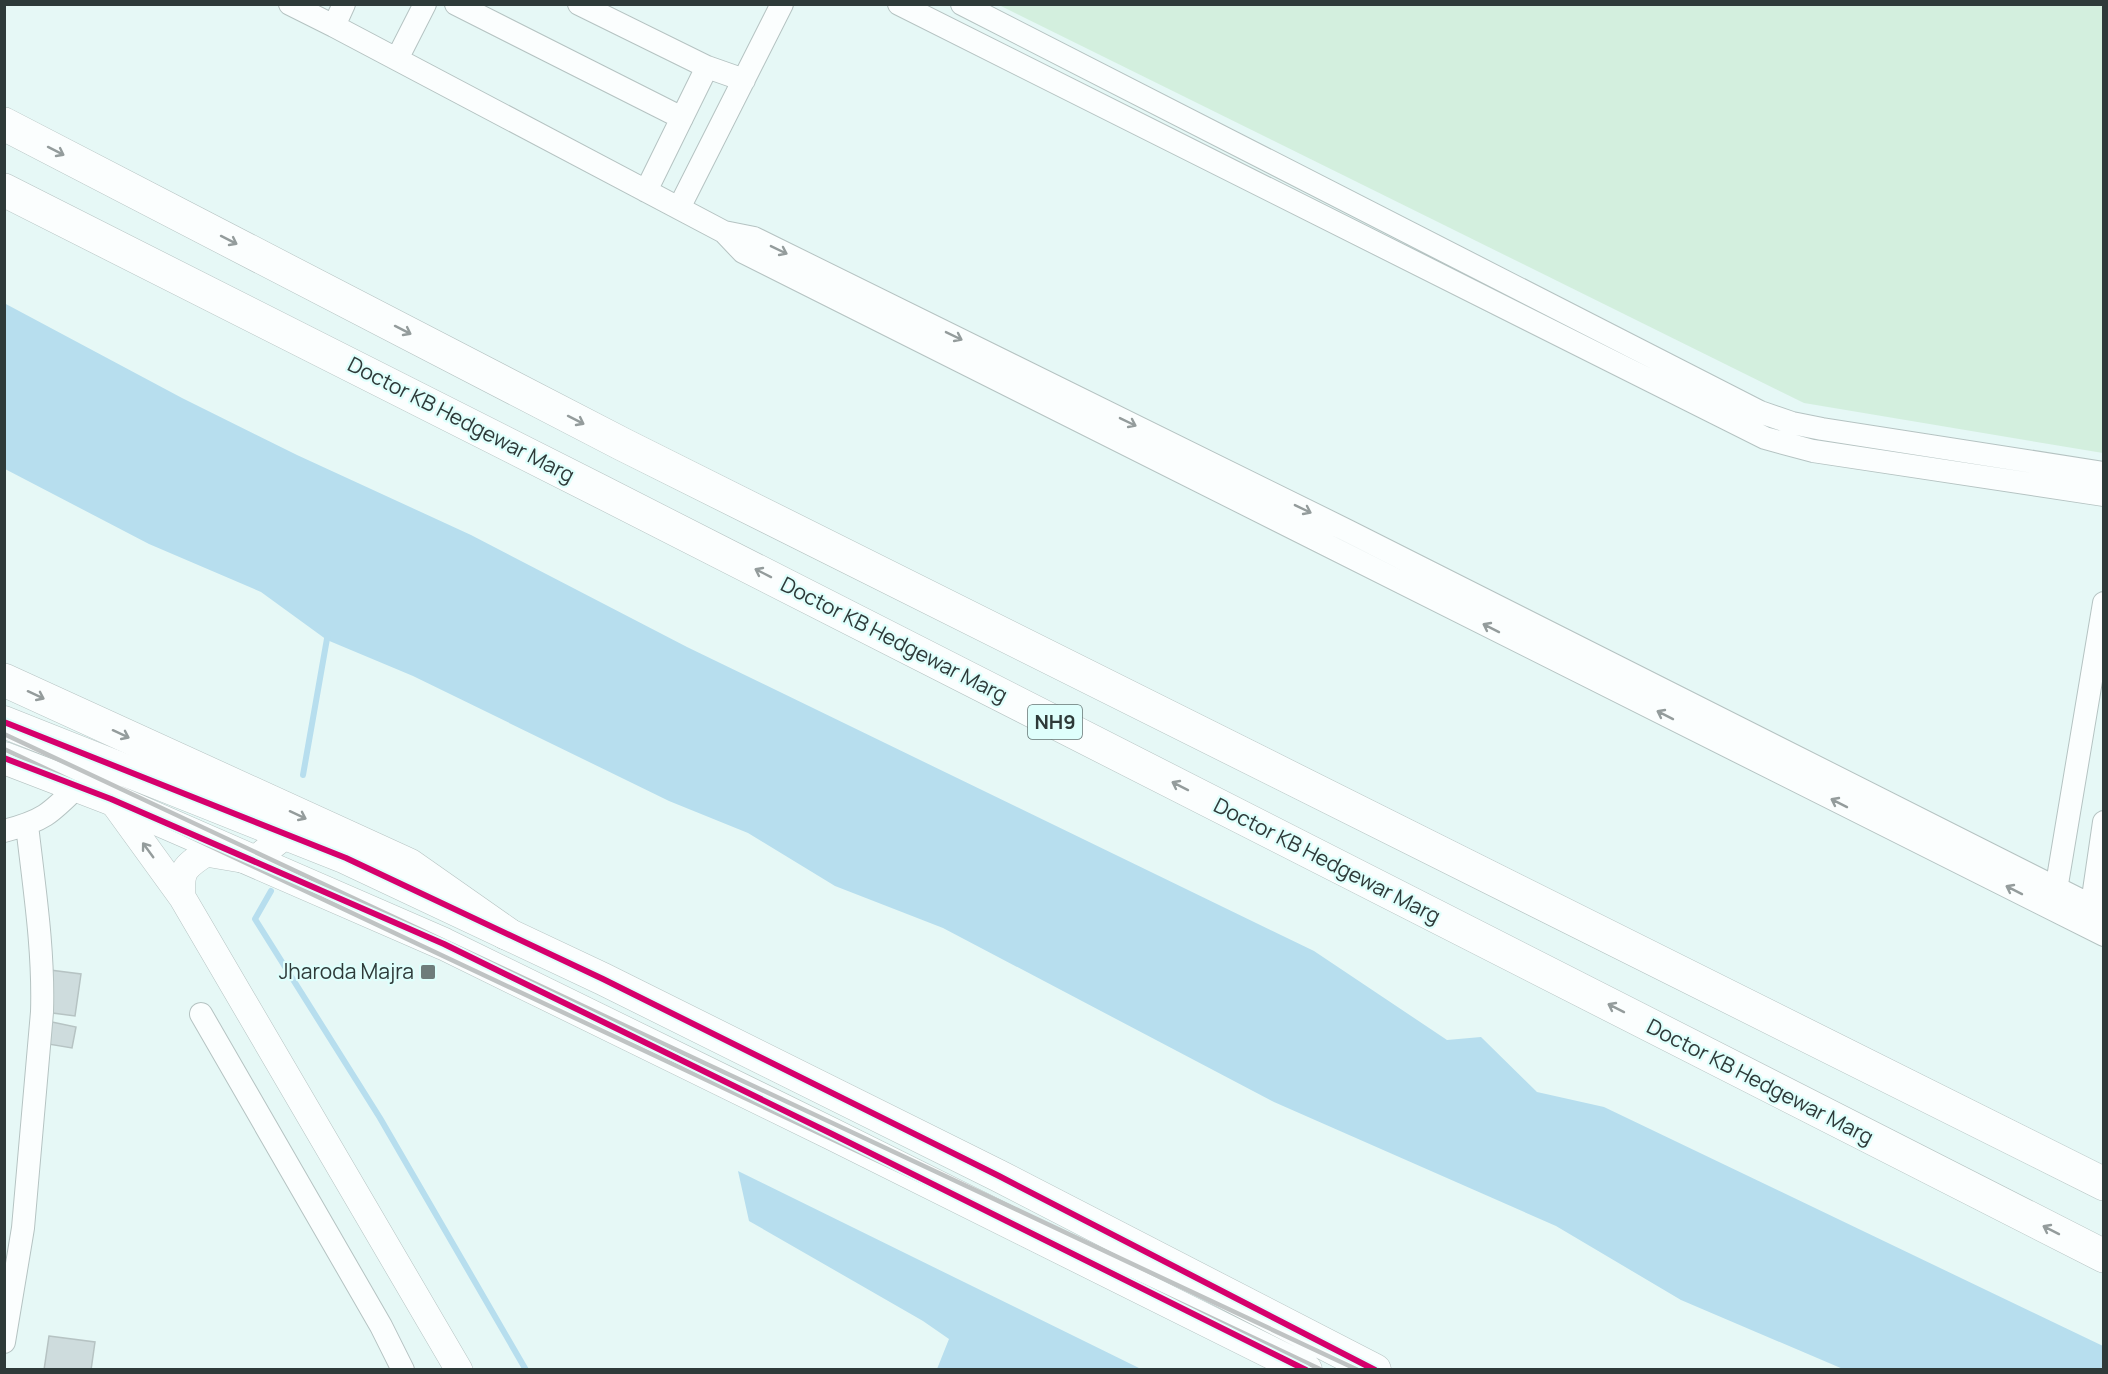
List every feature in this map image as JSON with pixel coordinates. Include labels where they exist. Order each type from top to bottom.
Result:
[{"type":"highway","name":"NH9","points":[[4,124],[633,450],[2103,1184]]},
{"type":"highway","name":"Doctor KB Hedgewar Marg","points":[[4,190],[645,513],[2103,1256]]},
{"type":"highway","points":[[4,680],[409,865],[506,933]]},
{"type":"main road","points":[[4,722],[346,858],[603,978],[999,1176],[1375,1370]]},
{"type":"main road","points":[[4,758],[111,799],[444,944],[1306,1370]]},
{"type":"street","points":[[290,4],[723,232],[743,252],[2097,920],[2103,822]]},
{"type":"street","points":[[333,26],[344,4]]},
{"type":"street","points":[[397,59],[425,4]]},
{"type":"street","points":[[456,4],[682,118]]},
{"type":"street","points":[[579,4],[707,67],[744,80]]},
{"type":"street","points":[[679,208],[782,4]]},
{"type":"street","points":[[899,4],[1765,438],[1813,451],[2103,495]]},
{"type":"street","points":[[962,4],[1760,412],[1792,423],[1822,429],[2103,473]]},
{"type":"street","points":[[646,190],[707,67]]},
{"type":"street","points":[[2055,899],[2103,603]]},
{"type":"street","points":[[4,831],[41,819],[78,786]]},
{"type":"street","points":[[111,799],[182,897],[459,1370]]},
{"type":"street","points":[[4,1342],[14,1227],[42,1012],[43,979],[27,825]]},
{"type":"street","points":[[182,897],[181,878],[190,863],[206,853],[253,861],[287,834]]},
{"type":"street","points":[[201,1014],[404,1370]]},
{"type":"green space","points":[[999,5],[2103,5],[2103,453],[1804,403]]},
{"type":"water","points":[[4,303],[182,398],[297,455],[471,535],[687,647],[1314,951],[1447,1040],[1481,1037],[1537,1092],[1604,1107],[2103,1346],[2103,1369],[1843,1369],[1681,1300],[1556,1226],[1274,1102],[943,928],[835,886],[748,833],[669,801],[413,676],[327,640],[261,592],[149,544],[5,469]]},
{"type":"water","points":[[738,1171],[1141,1369],[937,1369],[949,1339],[923,1321],[749,1221]]},
{"type":"building","points":[[50,970],[81,974],[75,1016],[45,1012]]},
{"type":"building","points":[[52,1022],[76,1027],[72,1048],[48,1044]]},
{"type":"building","points":[[49,1336],[95,1342],[91,1370],[44,1370]]},
{"type":"waterway","points":[[303,775],[328,633]]},
{"type":"waterway","points":[[271,891],[255,919],[380,1118],[526,1370]]},
{"type":"railway","points":[[4,734],[1358,1370]]},
{"type":"railway","points":[[4,749],[1322,1370]]},
{"type":"cycle path","points":[[4,722],[346,858],[603,979],[999,1176],[1375,1370]]},
{"type":"cycle path","points":[[4,758],[111,799],[444,944],[1306,1370]]},
{"type":"place","name":"Jharoda Majra","points":[[428,972]]}]
